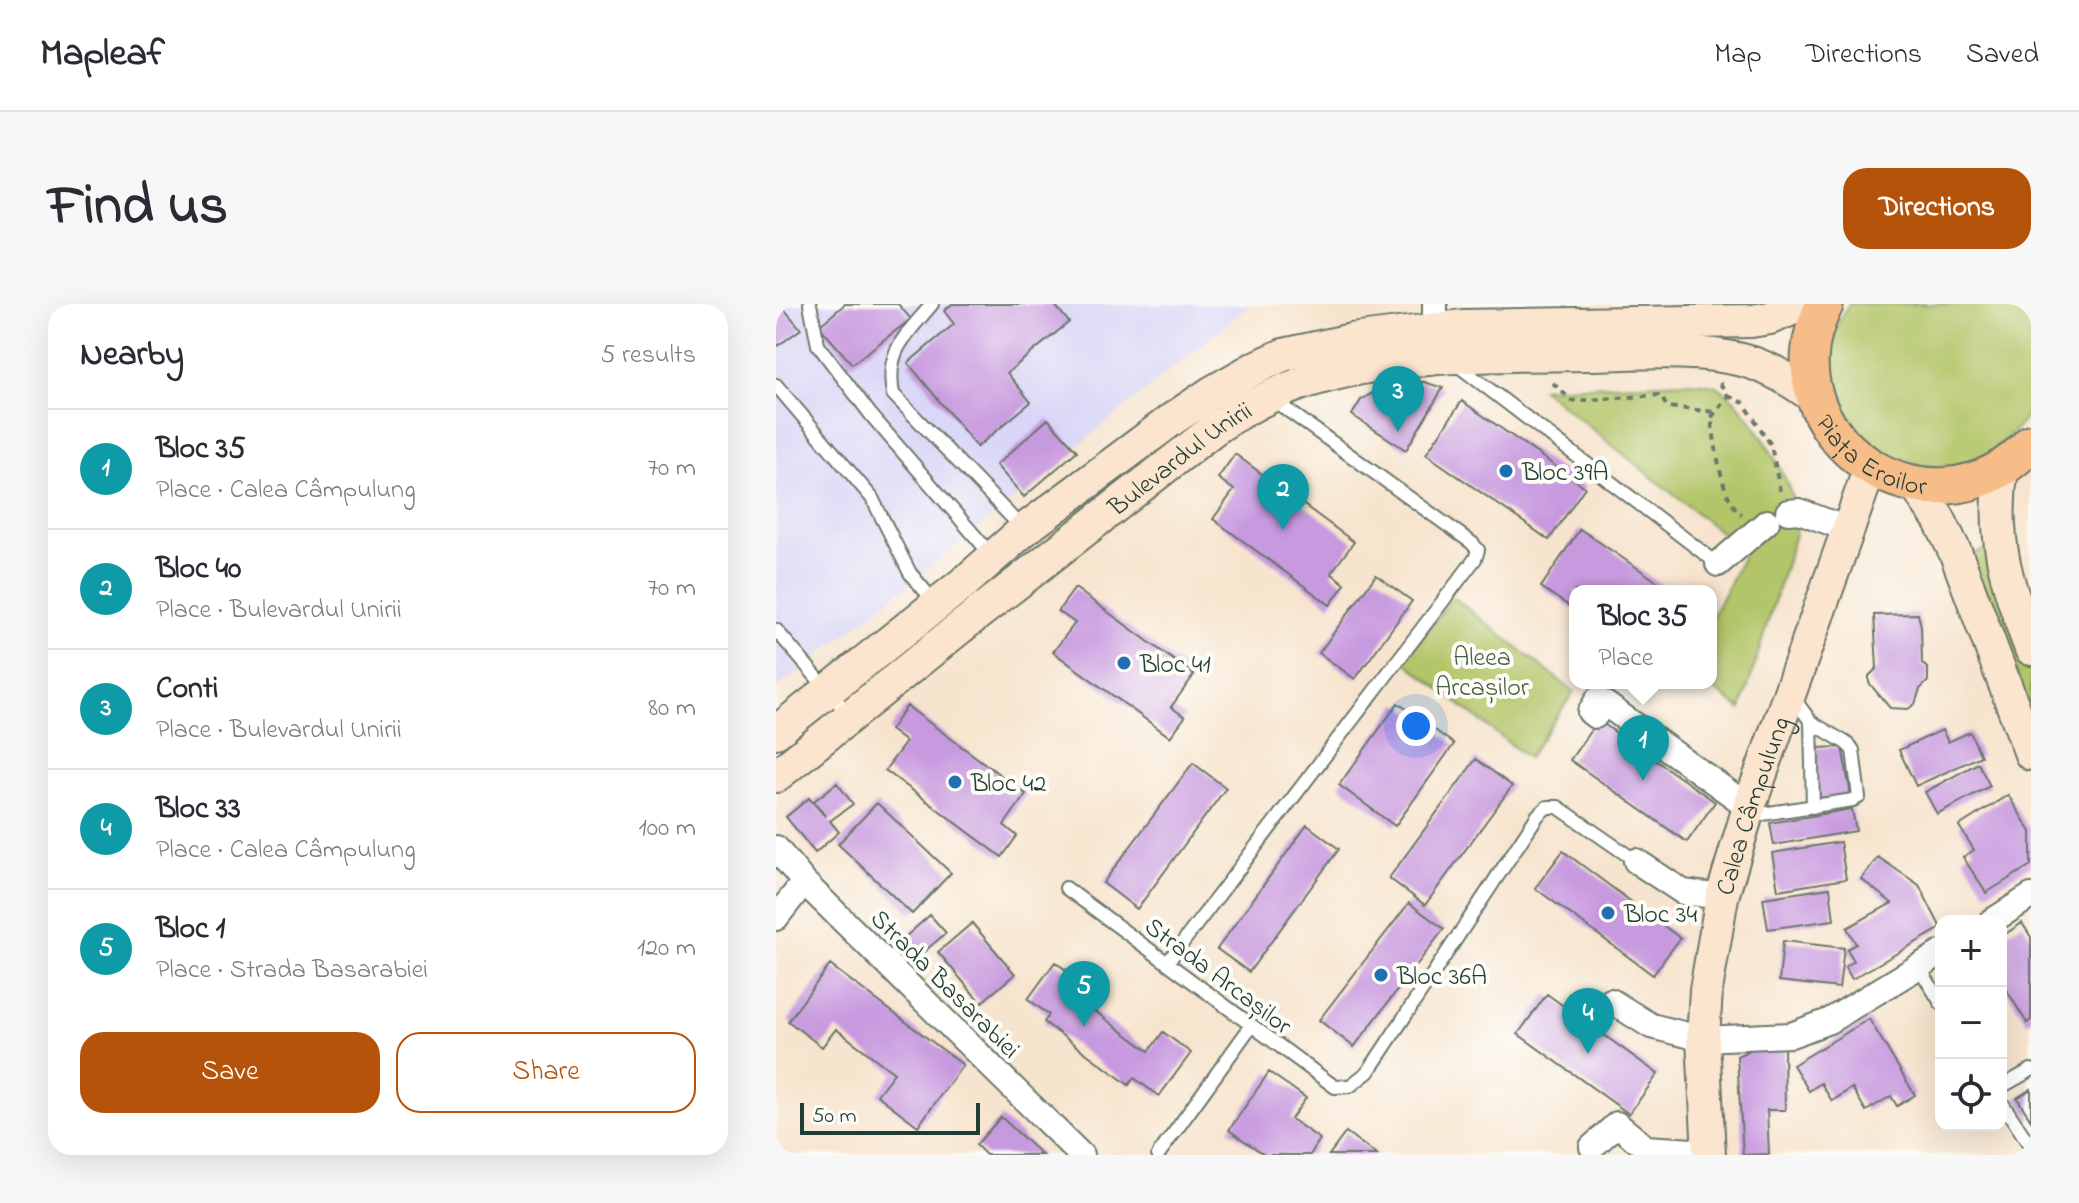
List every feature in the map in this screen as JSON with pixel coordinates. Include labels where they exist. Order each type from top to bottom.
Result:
[{"type":"main road","points":[[1672,338],[1770,318],[1804,304]]},
{"type":"main road","name":"Piața Eroilor","points":[[1825,304],[1816,324],[1812,349],[1812,374],[1817,399],[1836,436],[1870,468],[1894,480],[1915,485],[1941,487],[1962,484],[2002,468],[2031,443]]},
{"type":"main road","name":"Bulevardul Unirii","points":[[776,776],[849,715],[1214,429],[1270,397],[1439,330]]},
{"type":"main road","name":"Bulevardul Unirii","points":[[776,732],[1024,530],[1174,418],[1241,376],[1283,355],[1313,347],[1439,330],[1672,338]]},
{"type":"main road","points":[[1672,338],[1770,370],[1817,399]]},
{"type":"main road","name":"Calea Câmpulung","points":[[1709,1154],[1703,1039],[1706,990],[1722,897],[1789,693],[1870,468]]},
{"type":"main road","points":[[2002,468],[1997,512],[1998,541],[2007,584],[2031,649]]},
{"type":"main road","points":[[1915,485],[1939,519],[1956,554],[2031,754]]},
{"type":"street","points":[[1241,376],[1270,397]]},
{"type":"street","points":[[1718,564],[1777,517],[1799,511],[1847,529]]},
{"type":"street","points":[[1598,699],[1590,712],[1595,716],[1604,703],[1748,812]]},
{"type":"street","name":"Strada Basarabiei","points":[[776,848],[804,882],[1081,1155]]},
{"type":"street","points":[[1636,861],[1683,892],[1722,897]]},
{"type":"street","points":[[776,918],[804,882]]},
{"type":"street","points":[[2001,915],[2031,896]]},
{"type":"street","points":[[1611,1001],[1651,1026],[1703,1039],[1781,1036],[1803,1032],[1829,1021],[1935,957]]},
{"type":"street","points":[[1592,1147],[1617,1124],[1646,1148],[1709,1154]]},
{"type":"lane","points":[[810,304],[818,345],[871,415],[993,557]]},
{"type":"lane","points":[[932,304],[895,349],[889,373],[893,394],[1024,530]]},
{"type":"lane","points":[[1439,330],[1718,564]]},
{"type":"lane","points":[[776,385],[872,498],[910,573],[936,604]]},
{"type":"lane","points":[[1167,963],[1475,559],[1478,550],[1270,397]]},
{"type":"lane","points":[[776,630],[849,715]]},
{"type":"lane","points":[[776,646],[793,650]]},
{"type":"lane","points":[[1748,812],[1813,807],[1859,797],[1853,750],[1811,722],[1789,693]]},
{"type":"lane","points":[[1811,722],[1813,807]]},
{"type":"lane","name":"Strada Arcașilor","points":[[1066,888],[1335,1087],[1350,1086],[1368,1072],[1538,815],[1547,807],[1558,807],[1636,861]]},
{"type":"lane","points":[[1919,967],[1935,993]]},
{"type":"lane","points":[[1158,1155],[1251,1026]]},
{"type":"lane","points":[[2007,1084],[2031,1070]]},
{"type":"lane","points":[[2007,1110],[2031,1147]]},
{"type":"path","points":[[1711,380],[1720,382],[1728,396],[1744,403],[1771,445],[1778,486],[1777,517],[1747,517],[1734,509],[1725,488],[1711,418],[1728,396]]},
{"type":"path","points":[[1568,382],[1553,383],[1572,401],[1660,395],[1667,407],[1716,412]]},
{"type":"shaded area","points":[[776,304],[1251,304],[932,566],[776,689]]},
{"type":"green space","points":[[1849,304],[2024,304],[2031,315],[2031,362],[2030,407],[2023,421],[2005,440],[1979,458],[1951,466],[1922,465],[1895,456],[1871,441],[1851,419],[1838,393],[1833,362],[1836,332]]},
{"type":"green space","points":[[1705,383],[1728,394],[1741,407],[1766,444],[1793,501],[1795,534],[1741,709],[1713,689],[1717,689],[1717,607],[1745,552],[1541,388]]},
{"type":"green space","points":[[1988,549],[2031,667],[2031,711],[1972,555]]},
{"type":"green space","name":"Aleea Arcașilor","points":[[1453,597],[1574,692],[1528,758],[1404,661]]},
{"type":"building","points":[[776,304],[780,304],[801,329],[776,347]]},
{"type":"building","points":[[845,304],[898,304],[911,319],[852,364],[819,326]]},
{"type":"building","points":[[952,304],[1054,304],[1069,322],[1007,373],[1031,402],[977,447],[908,363],[954,324],[944,311]]},
{"type":"building","points":[[1424,382],[1443,388],[1406,450],[1352,415],[1361,400],[1376,391],[1400,383]]},
{"type":"building","name":"Bloc 39A","points":[[1462,401],[1585,487],[1549,540],[1426,454]]},
{"type":"building","points":[[1048,419],[1077,451],[1024,497],[996,465]]},
{"type":"building","points":[[1235,454],[1354,542],[1331,573],[1345,584],[1330,605],[1213,519],[1234,490],[1218,478]]},
{"type":"building","points":[[1580,529],[1662,585],[1569,585],[1569,606],[1541,587]]},
{"type":"building","points":[[1376,575],[1412,601],[1355,679],[1319,653]]},
{"type":"building","name":"Bloc 41","points":[[1075,588],[1194,675],[1171,707],[1185,717],[1170,737],[1053,652],[1075,623],[1058,611]]},
{"type":"building","points":[[1918,614],[1922,663],[1928,669],[1928,681],[1920,689],[1915,704],[1908,709],[1890,708],[1869,683],[1869,676],[1877,668],[1874,615]]},
{"type":"building","points":[[1398,703],[1454,744],[1395,826],[1339,785]]},
{"type":"building","name":"Bloc 42","points":[[907,706],[1026,794],[1004,825],[1017,836],[1002,857],[885,770],[906,742],[890,730]]},
{"type":"building","points":[[1598,720],[1715,802],[1687,842],[1570,760]]},
{"type":"building","points":[[1942,730],[1948,742],[1970,732],[1981,756],[1916,786],[1899,750]]},
{"type":"building","points":[[1842,747],[1851,795],[1816,803],[1816,748]]},
{"type":"building","points":[[1476,759],[1512,786],[1425,905],[1389,878]]},
{"type":"building","points":[[1193,763],[1226,788],[1137,909],[1103,883]]},
{"type":"building","points":[[1978,763],[1990,786],[1937,814],[1925,792]]},
{"type":"building","points":[[837,783],[853,804],[830,821],[839,832],[815,853],[786,817],[809,798],[825,816],[814,801]]},
{"type":"building","points":[[2008,795],[2031,832],[2031,865],[1986,893],[1963,857],[1974,850],[1959,826]]},
{"type":"building","points":[[877,803],[951,873],[912,914],[838,844]]},
{"type":"building","points":[[1852,809],[1856,831],[1774,845],[1770,823]]},
{"type":"building","points":[[1307,825],[1339,849],[1249,972],[1217,949]]},
{"type":"building","points":[[1840,842],[1846,879],[1778,890],[1772,853]]},
{"type":"building","name":"Bloc 34","points":[[1563,851],[1680,938],[1653,975],[1535,888]]},
{"type":"building","points":[[1878,857],[1919,885],[1935,916],[1935,931],[1852,979],[1845,967],[1854,961],[1847,949],[1856,944],[1847,928],[1892,903],[1861,879]]},
{"type":"building","points":[[1830,888],[1834,920],[1768,929],[1763,898]]},
{"type":"building","name":"Bloc 36A","points":[[1409,903],[1444,929],[1354,1047],[1319,1020]]},
{"type":"building","points":[[930,915],[946,933],[919,956],[904,938]]},
{"type":"building","points":[[972,923],[1015,974],[981,1003],[938,952]]},
{"type":"building","points":[[2022,923],[2031,937],[2031,1020],[2027,1023],[2007,991],[2007,933]]},
{"type":"building","points":[[1783,941],[1844,948],[1839,988],[1779,981]]},
{"type":"building","points":[[1055,962],[1088,986],[1078,999],[1149,1051],[1163,1032],[1191,1053],[1159,1096],[1134,1078],[1129,1085],[1044,1022],[1049,1015],[1028,999]]},
{"type":"building","points":[[830,965],[963,1065],[918,1126],[877,1095],[894,1073],[836,1029],[822,1047],[788,1021]]},
{"type":"building","points":[[1547,994],[1658,1074],[1629,1114],[1518,1034]]},
{"type":"building","points":[[1869,1019],[1915,1095],[1897,1106],[1891,1096],[1866,1111],[1852,1088],[1832,1101],[1821,1083],[1809,1091],[1793,1065]]},
{"type":"building","points":[[1784,1047],[1785,1110],[1767,1110],[1769,1154],[1743,1155],[1737,1056],[1754,1048]]},
{"type":"building","points":[[1269,1072],[1306,1098],[1291,1119],[1320,1139],[1310,1155],[1265,1155],[1229,1130]]},
{"type":"building","points":[[2031,1089],[2031,1120],[2017,1098]]},
{"type":"building","points":[[1001,1117],[1042,1155],[986,1155],[976,1145]]},
{"type":"building","points":[[1346,1132],[1377,1155],[1329,1155]]},
{"type":"place","name":"Conti","points":[[1398,432]]},
{"type":"place","name":"Bloc 39A","points":[[1506,471]]},
{"type":"place","name":"Bloc 40","points":[[1283,530]]},
{"type":"place","name":"Bloc 41","points":[[1124,663]]},
{"type":"place","name":"Bloc 35","points":[[1643,781]]},
{"type":"place","name":"Bloc 42","points":[[955,782]]},
{"type":"place","name":"Bloc 34","points":[[1608,913]]},
{"type":"place","name":"Bloc 36A","points":[[1381,975]]},
{"type":"place","name":"Bloc 1","points":[[1084,1027]]},
{"type":"place","name":"Bloc 33","points":[[1588,1054]]}]
